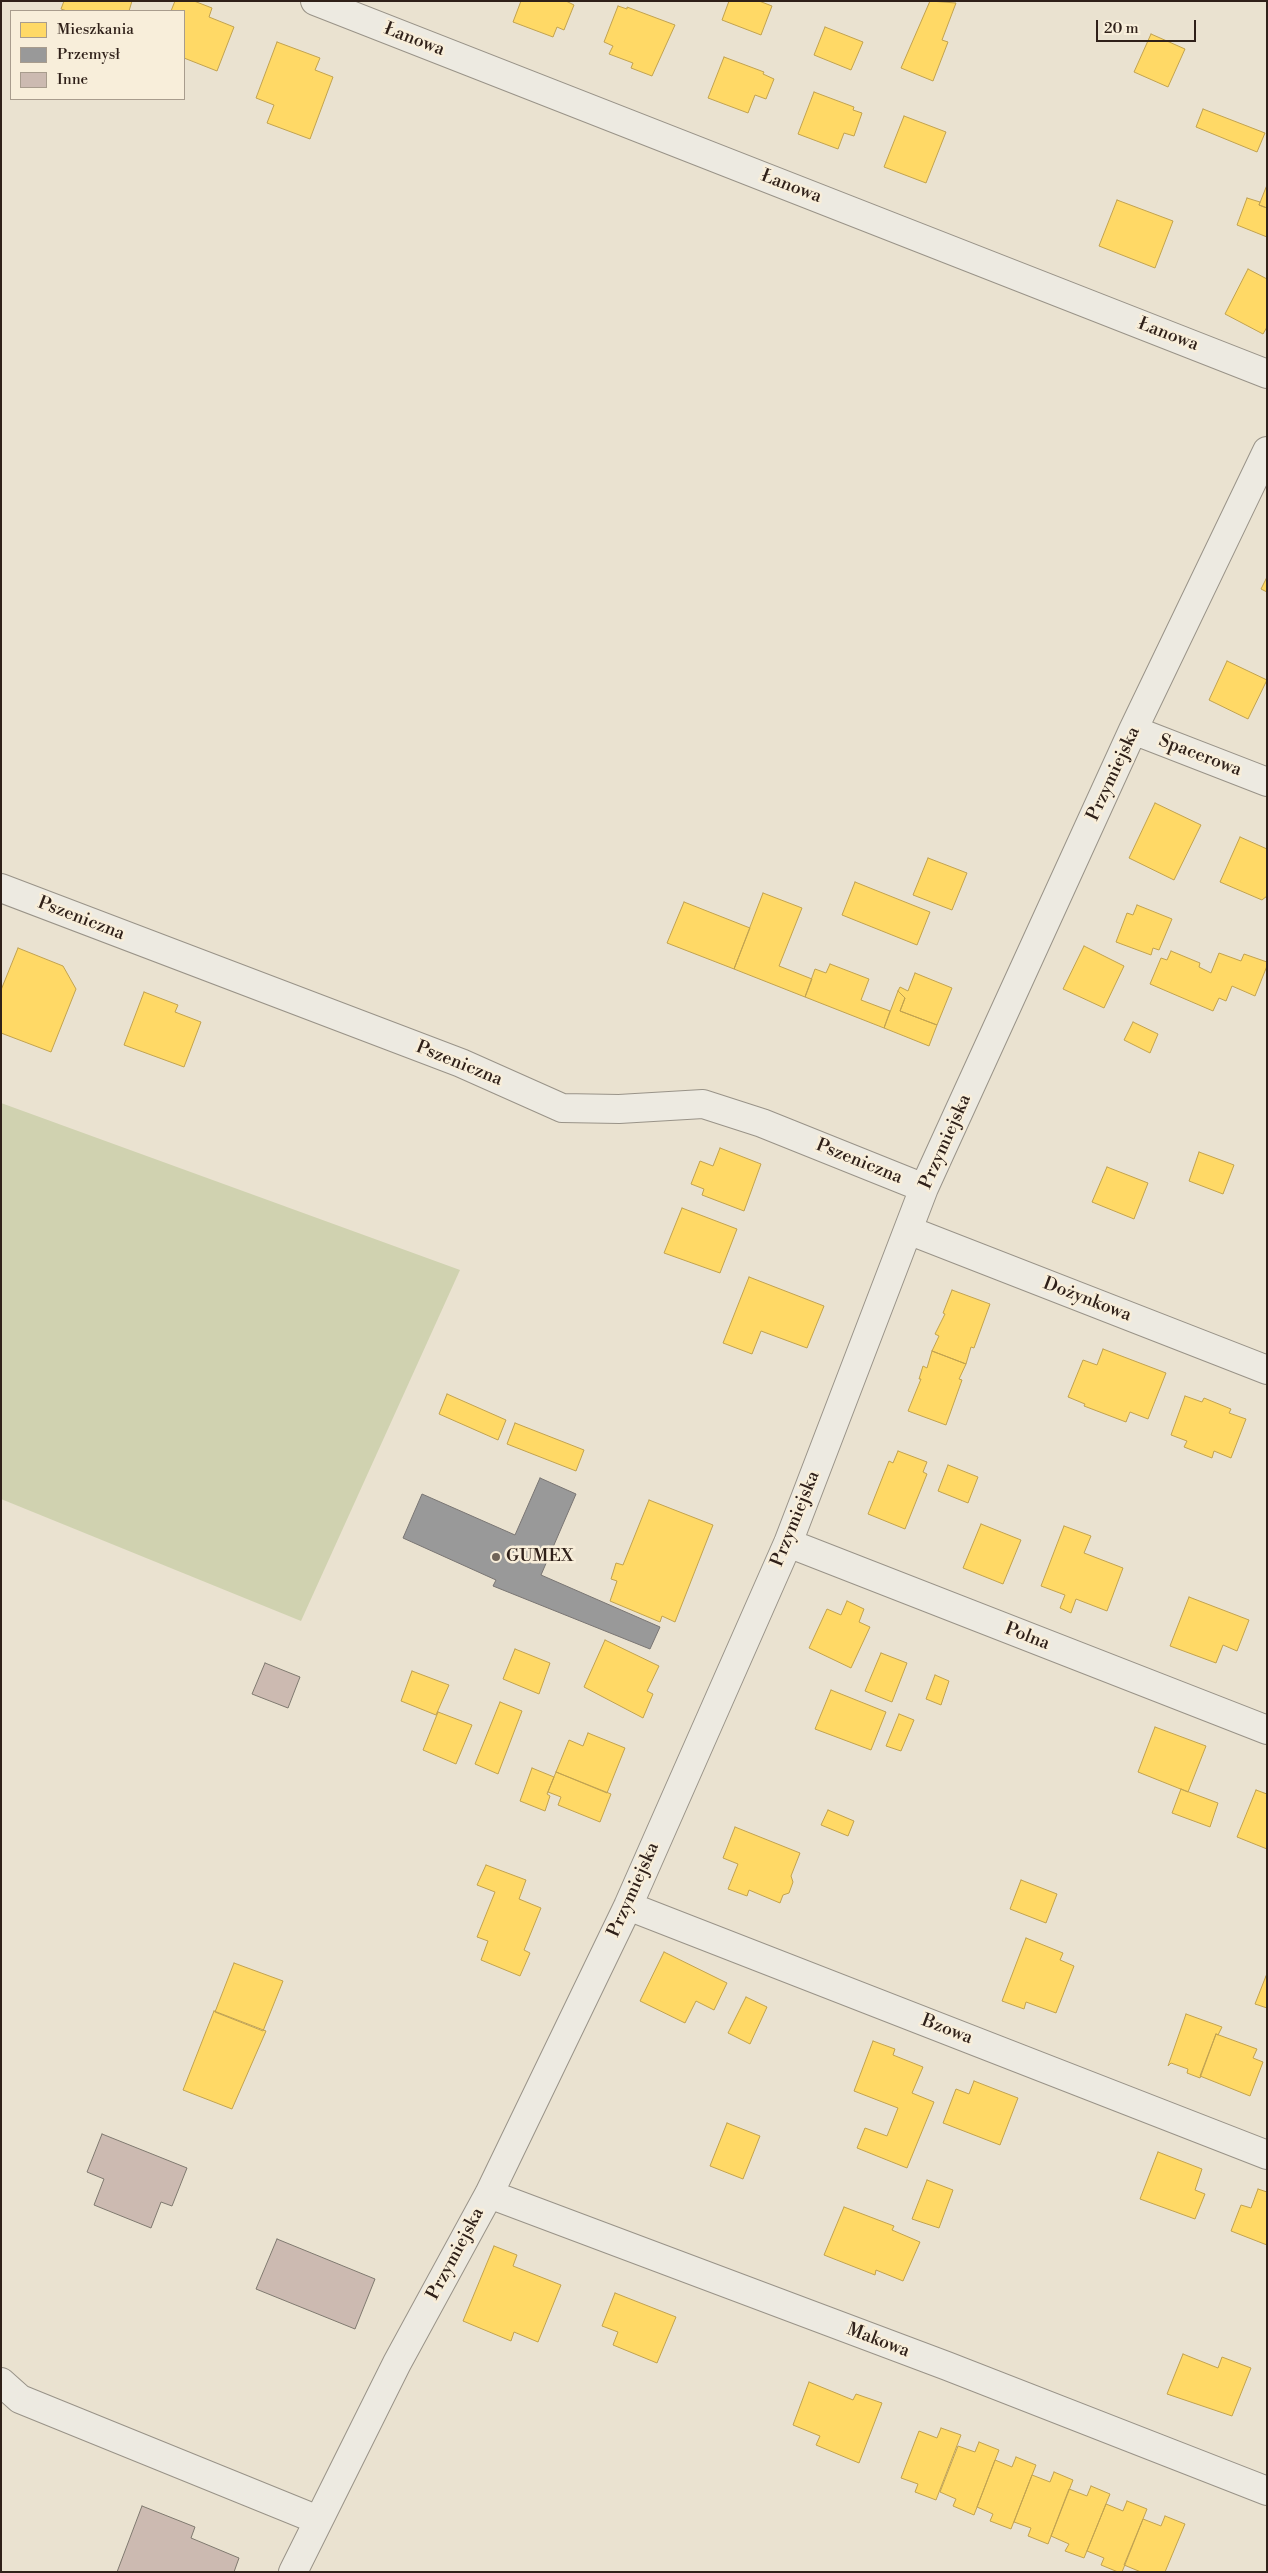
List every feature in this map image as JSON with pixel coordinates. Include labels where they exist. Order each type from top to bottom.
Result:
[{"type":"street","name":"Łanowa","points":[[315,1],[1267,374]]},
{"type":"street","name":"Przymiejska","points":[[293,2572],[397,2363],[489,2194],[628,1906],[788,1543],[924,1188],[1133,730],[1267,451]]},
{"type":"street","name":"Spacerowa","points":[[1133,730],[1267,782]]},
{"type":"street","name":"Pszeniczna","points":[[1,888],[461,1063],[562,1108],[620,1109],[703,1104],[762,1123],[924,1188]]},
{"type":"street","name":"Dożynkowa","points":[[908,1230],[1267,1370]]},
{"type":"street","name":"Polna","points":[[788,1543],[1267,1730]]},
{"type":"street","name":"Bzowa","points":[[628,1906],[1267,2155]]},
{"type":"street","name":"Makowa","points":[[489,2194],[947,2366],[1267,2490]]},
{"type":"street","points":[[1,2382],[20,2399],[318,2520]]},
{"type":"green space","points":[[1,1103],[460,1270],[301,1621],[1,1499]]},
{"type":"building: Mieszkania","points":[[64,1],[132,1],[129,10],[61,9]]},
{"type":"building: Mieszkania","points":[[175,1],[194,1],[212,8],[209,17],[234,27],[217,71],[185,58],[185,10],[171,10]]},
{"type":"building: Mieszkania","points":[[521,1],[566,1],[574,5],[564,30],[557,27],[553,37],[513,22]]},
{"type":"building: Mieszkania","points":[[729,1],[759,1],[772,6],[761,35],[722,20]]},
{"type":"building: Mieszkania","points":[[930,1],[956,3],[942,40],[948,42],[933,81],[901,68]]},
{"type":"building: Mieszkania","points":[[618,6],[627,9],[627,7],[675,25],[652,76],[631,68],[633,63],[609,54],[613,46],[604,42]]},
{"type":"building: Mieszkania","points":[[825,27],[863,42],[851,70],[814,55]]},
{"type":"building: Mieszkania","points":[[1151,34],[1185,49],[1168,87],[1134,72]]},
{"type":"building: Mieszkania","points":[[277,42],[320,58],[315,70],[333,77],[310,139],[267,123],[274,105],[256,98]]},
{"type":"building: Mieszkania","points":[[724,57],[764,72],[763,74],[774,79],[766,99],[755,95],[748,113],[708,98]]},
{"type":"building: Mieszkania","points":[[814,92],[854,107],[853,110],[862,113],[854,136],[844,133],[838,149],[798,134]]},
{"type":"building: Mieszkania","points":[[1203,109],[1265,133],[1257,152],[1196,127]]},
{"type":"building: Mieszkania","points":[[904,116],[946,132],[926,183],[884,167]]},
{"type":"building: Mieszkania","points":[[1267,185],[1267,208],[1259,205]]},
{"type":"building: Mieszkania","points":[[1247,198],[1260,202],[1259,205],[1267,208],[1267,237],[1237,225]]},
{"type":"building: Mieszkania","points":[[1117,200],[1173,221],[1155,268],[1099,246]]},
{"type":"building: Mieszkania","points":[[1248,269],[1267,279],[1267,327],[1263,334],[1225,314]]},
{"type":"building: Mieszkania","points":[[1267,577],[1267,592],[1261,589]]},
{"type":"building: Mieszkania","points":[[1227,661],[1267,680],[1248,719],[1209,700]]},
{"type":"building: Mieszkania","points":[[1155,803],[1201,825],[1174,880],[1129,858]]},
{"type":"building: Mieszkania","points":[[1240,837],[1267,849],[1267,896],[1262,900],[1220,882]]},
{"type":"building: Mieszkania","points":[[928,858],[967,873],[952,910],[913,895]]},
{"type":"building: Mieszkania","points":[[855,882],[930,912],[917,945],[842,915]]},
{"type":"building: Mieszkania","points":[[763,893],[802,908],[779,966],[812,979],[805,997],[734,969]]},
{"type":"building: Mieszkania","points":[[684,902],[750,928],[734,969],[667,943]]},
{"type":"building: Mieszkania","points":[[1137,905],[1172,919],[1159,950],[1153,948],[1151,955],[1116,942],[1127,913],[1133,915]]},
{"type":"building: Mieszkania","points":[[1084,946],[1124,966],[1104,1008],[1063,989]]},
{"type":"building: Mieszkania","points":[[18,948],[63,966],[76,989],[51,1052],[1,1033],[1,990]]},
{"type":"building: Mieszkania","points":[[1171,951],[1200,963],[1199,967],[1211,973],[1219,953],[1241,961],[1244,954],[1267,962],[1267,966],[1255,996],[1232,986],[1226,1001],[1219,998],[1213,1011],[1150,984],[1161,958],[1167,960]]},
{"type":"building: Mieszkania","points":[[830,964],[869,979],[861,1000],[890,1011],[884,1028],[805,997],[815,969],[826,973]]},
{"type":"building: Mieszkania","points":[[915,973],[952,988],[937,1025],[900,1011],[905,998],[898,991],[900,987],[908,991]]},
{"type":"building: Mieszkania","points":[[898,991],[905,998],[900,1011],[937,1025],[929,1046],[884,1028]]},
{"type":"building: Mieszkania","points":[[144,992],[178,1005],[175,1012],[201,1022],[184,1067],[124,1045]]},
{"type":"building: Mieszkania","points":[[1133,1022],[1158,1034],[1150,1053],[1124,1040]]},
{"type":"building: Mieszkania","points":[[720,1148],[761,1164],[744,1211],[702,1195],[704,1189],[691,1184],[700,1161],[713,1166]]},
{"type":"building: Mieszkania","points":[[1199,1152],[1234,1165],[1223,1194],[1189,1181]]},
{"type":"building: Mieszkania","points":[[1107,1167],[1148,1183],[1134,1219],[1092,1202]]},
{"type":"building: Mieszkania","points":[[682,1208],[737,1229],[720,1273],[664,1253]]},
{"type":"building: Mieszkania","points":[[749,1277],[824,1306],[807,1348],[761,1331],[752,1354],[723,1343]]},
{"type":"building: Mieszkania","points":[[952,1290],[990,1304],[974,1348],[971,1347],[966,1364],[932,1351],[939,1336],[935,1334],[945,1314],[943,1313]]},
{"type":"building: Mieszkania","points":[[1103,1349],[1166,1373],[1148,1419],[1130,1412],[1126,1422],[1084,1406],[1085,1404],[1068,1397],[1083,1360],[1097,1365]]},
{"type":"building: Mieszkania","points":[[932,1351],[966,1364],[959,1379],[962,1380],[946,1425],[908,1411],[921,1379],[919,1379],[923,1366],[927,1368]]},
{"type":"building: Mieszkania","points":[[447,1394],[506,1420],[498,1440],[439,1414]]},
{"type":"building: Mieszkania","points":[[1185,1396],[1202,1402],[1204,1398],[1231,1409],[1229,1413],[1246,1419],[1231,1458],[1214,1451],[1212,1458],[1184,1447],[1187,1441],[1171,1435]]},
{"type":"building: Mieszkania","points":[[515,1423],[584,1450],[576,1471],[507,1444]]},
{"type":"building: Mieszkania","points":[[898,1451],[927,1462],[923,1472],[927,1474],[905,1529],[868,1514],[889,1461],[893,1463]]},
{"type":"building: Mieszkania","points":[[948,1465],[978,1477],[968,1503],[938,1491]]},
{"type":"building: Mieszkania","points":[[649,1500],[713,1525],[675,1622],[662,1616],[660,1622],[610,1601],[617,1581],[611,1579],[616,1563],[623,1565]]},
{"type":"building: Mieszkania","points":[[981,1524],[1021,1540],[1003,1584],[963,1568]]},
{"type":"building: Mieszkania","points":[[1064,1526],[1091,1536],[1084,1553],[1123,1568],[1107,1611],[1076,1599],[1071,1613],[1060,1608],[1065,1595],[1041,1586]]},
{"type":"building: Mieszkania","points":[[1189,1597],[1249,1620],[1237,1651],[1223,1645],[1216,1663],[1170,1646]]},
{"type":"building: Mieszkania","points":[[847,1601],[864,1609],[859,1622],[870,1627],[851,1668],[809,1648],[827,1609],[841,1615]]},
{"type":"building: Mieszkania","points":[[605,1640],[659,1666],[647,1691],[653,1694],[643,1718],[584,1687]]},
{"type":"building: Mieszkania","points":[[515,1649],[550,1663],[539,1694],[503,1679]]},
{"type":"building: Mieszkania","points":[[881,1653],[907,1663],[892,1702],[865,1691]]},
{"type":"building: Mieszkania","points":[[412,1671],[449,1685],[436,1715],[401,1701]]},
{"type":"building: Mieszkania","points":[[935,1675],[949,1681],[941,1705],[926,1699]]},
{"type":"building: Mieszkania","points":[[831,1690],[886,1712],[871,1750],[815,1729]]},
{"type":"building: Mieszkania","points":[[500,1702],[522,1711],[498,1774],[475,1764]]},
{"type":"building: Mieszkania","points":[[438,1712],[472,1725],[456,1764],[423,1750]]},
{"type":"building: Mieszkania","points":[[899,1714],[914,1720],[901,1751],[886,1746]]},
{"type":"building: Mieszkania","points":[[1155,1727],[1206,1746],[1188,1792],[1138,1772]]},
{"type":"building: Mieszkania","points":[[588,1733],[625,1748],[607,1793],[556,1772],[569,1740],[583,1746]]},
{"type":"building: Mieszkania","points":[[532,1768],[554,1777],[547,1794],[550,1796],[545,1811],[520,1801]]},
{"type":"building: Mieszkania","points":[[556,1772],[611,1794],[600,1822],[558,1805],[561,1797],[548,1792]]},
{"type":"building: Mieszkania","points":[[1181,1789],[1218,1803],[1210,1827],[1172,1813]]},
{"type":"building: Mieszkania","points":[[1256,1790],[1267,1794],[1267,1849],[1237,1837]]},
{"type":"building: Mieszkania","points":[[828,1810],[854,1821],[848,1836],[821,1825]]},
{"type":"building: Mieszkania","points":[[735,1827],[800,1853],[791,1876],[793,1882],[789,1893],[783,1895],[780,1903],[749,1890],[747,1896],[728,1889],[738,1864],[723,1858]]},
{"type":"building: Mieszkania","points":[[486,1865],[526,1880],[519,1899],[541,1908],[524,1950],[530,1953],[520,1976],[481,1960],[488,1941],[477,1937],[495,1892],[477,1885]]},
{"type":"building: Mieszkania","points":[[1021,1880],[1057,1894],[1046,1923],[1010,1909]]},
{"type":"building: Mieszkania","points":[[1026,1938],[1063,1953],[1060,1960],[1074,1966],[1056,2013],[1026,2002],[1024,2009],[1002,2001]]},
{"type":"building: Mieszkania","points":[[664,1952],[727,1983],[714,2010],[696,2001],[685,2023],[640,2001]]},
{"type":"building: Mieszkania","points":[[234,1963],[283,1981],[263,2031],[215,2012]]},
{"type":"building: Mieszkania","points":[[1267,1976],[1267,2008],[1255,2004]]},
{"type":"building: Mieszkania","points":[[746,1997],[767,2007],[750,2044],[728,2033]]},
{"type":"building: Mieszkania","points":[[214,2011],[266,2031],[232,2109],[183,2090]]},
{"type":"building: Mieszkania","points":[[1186,2014],[1222,2027],[1218,2035],[1216,2034],[1200,2078],[1187,2073],[1188,2069],[1171,2063],[1168,2066]]},
{"type":"building: Mieszkania","points":[[1216,2034],[1257,2049],[1253,2058],[1263,2062],[1250,2096],[1200,2076]]},
{"type":"building: Mieszkania","points":[[873,2041],[895,2049],[893,2055],[923,2067],[912,2093],[934,2102],[907,2168],[857,2148],[865,2128],[887,2136],[898,2108],[854,2091]]},
{"type":"building: Mieszkania","points":[[974,2081],[1018,2098],[1000,2145],[943,2123],[956,2089],[969,2094]]},
{"type":"building: Mieszkania","points":[[727,2123],[760,2136],[743,2179],[710,2166]]},
{"type":"building: Mieszkania","points":[[1158,2152],[1202,2169],[1195,2190],[1205,2194],[1195,2219],[1140,2199]]},
{"type":"building: Mieszkania","points":[[927,2180],[953,2190],[939,2228],[912,2219]]},
{"type":"building: Mieszkania","points":[[1258,2189],[1267,2192],[1267,2245],[1231,2231],[1241,2205],[1251,2208]]},
{"type":"building: Mieszkania","points":[[844,2207],[894,2226],[892,2230],[920,2242],[903,2281],[876,2270],[875,2275],[824,2255]]},
{"type":"building: Mieszkania","points":[[494,2246],[517,2255],[513,2266],[561,2285],[538,2342],[514,2332],[511,2341],[463,2321]]},
{"type":"building: Mieszkania","points":[[615,2293],[676,2317],[657,2363],[613,2345],[618,2332],[602,2326]]},
{"type":"building: Mieszkania","points":[[1183,2354],[1218,2368],[1222,2357],[1251,2368],[1232,2416],[1167,2394]]},
{"type":"building: Mieszkania","points":[[809,2382],[853,2400],[856,2394],[882,2403],[859,2463],[816,2445],[820,2436],[793,2425]]},
{"type":"building: Mieszkania","points":[[941,2428],[961,2435],[936,2500],[915,2492],[918,2484],[901,2478],[919,2431],[937,2438]]},
{"type":"building: Mieszkania","points":[[979,2442],[999,2450],[974,2515],[953,2506],[956,2499],[940,2492],[958,2446],[975,2452]]},
{"type":"building: Mieszkania","points":[[1016,2457],[1036,2465],[1011,2529],[990,2521],[993,2514],[977,2507],[995,2460],[1012,2467]]},
{"type":"building: Mieszkania","points":[[1054,2472],[1073,2480],[1048,2544],[1028,2536],[1031,2528],[1014,2522],[1032,2475],[1050,2482]]},
{"type":"building: Mieszkania","points":[[1091,2486],[1110,2494],[1084,2558],[1065,2551],[1069,2544],[1051,2536],[1069,2489],[1087,2496]]},
{"type":"building: Mieszkania","points":[[1127,2501],[1147,2509],[1122,2572],[1118,2572],[1101,2565],[1104,2558],[1087,2551],[1106,2504],[1123,2511]]},
{"type":"building: Mieszkania","points":[[1165,2516],[1185,2524],[1165,2572],[1141,2572],[1124,2565],[1143,2519],[1161,2526]]},
{"type":"building: Przemysł","name":"GUMEX","points":[[540,1478],[576,1494],[541,1575],[660,1627],[650,1649],[493,1586],[496,1580],[403,1538],[422,1494],[515,1535]]},
{"type":"building: Inne","points":[[265,1663],[300,1677],[288,1708],[252,1694]]},
{"type":"building: Inne","points":[[102,2134],[187,2168],[172,2206],[161,2202],[151,2228],[94,2205],[104,2179],[87,2172]]},
{"type":"building: Inne","points":[[277,2239],[375,2279],[355,2329],[256,2289]]},
{"type":"building: Inne","points":[[142,2506],[195,2527],[191,2538],[239,2558],[234,2572],[117,2572]]},
{"type":"place","name":"GUMEX","points":[[496,1557]]}]
